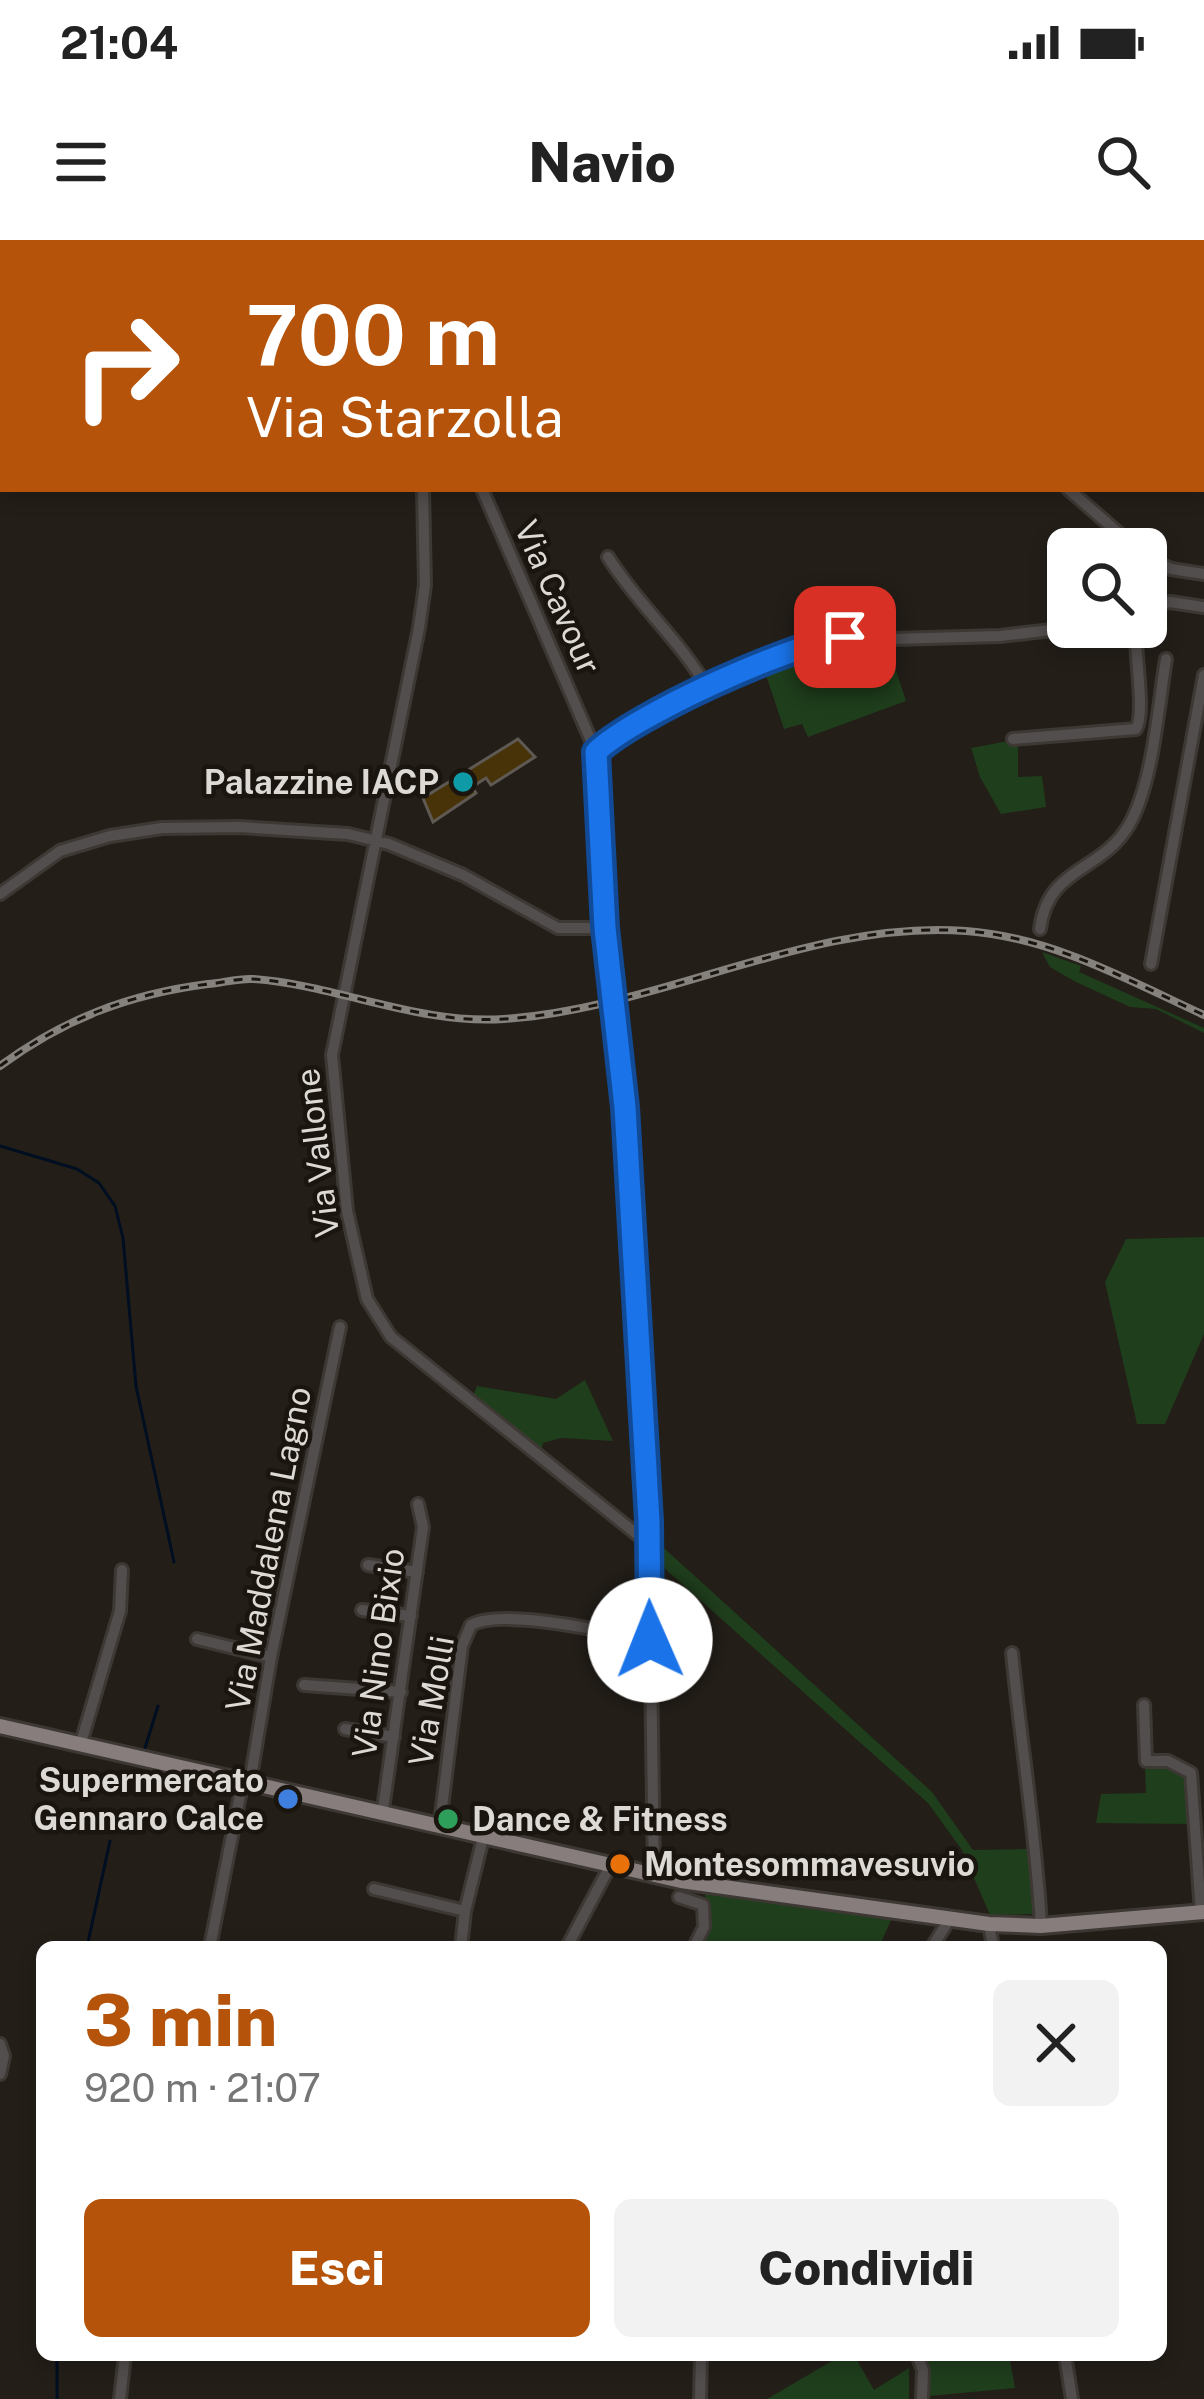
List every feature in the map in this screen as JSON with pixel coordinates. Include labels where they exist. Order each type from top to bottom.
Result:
[{"type":"main road","points":[[0,1726],[653,1875],[988,1924],[1041,1926],[1202,1912]]},
{"type":"street","name":"Via Vallone","points":[[423,492],[425,585],[332,1055],[347,1211],[367,1299],[391,1337],[650,1544]]},
{"type":"street","name":"Via Cavour","points":[[483,492],[596,752],[605,928],[624,1091],[650,1544],[653,1875]]},
{"type":"street","points":[[1071,492],[1113,528]]},
{"type":"street","points":[[608,557],[640,606],[680,644],[708,689]]},
{"type":"street","points":[[1167,566],[1204,574]]},
{"type":"street","points":[[1167,603],[1204,608]]},
{"type":"street","points":[[596,752],[633,727],[708,689],[834,638],[1000,636],[1047,631]]},
{"type":"street","points":[[1013,740],[1136,729],[1142,719],[1135,648]]},
{"type":"street","points":[[1040,929],[1043,910],[1057,885],[1102,855],[1126,830],[1142,793],[1166,659]]},
{"type":"street","points":[[1151,964],[1204,675]]},
{"type":"street","points":[[1142,719],[1155,722]]},
{"type":"street","points":[[0,893],[60,851],[130,831],[239,827],[376,841],[463,874],[558,928],[605,928]]},
{"type":"street","name":"Via Maddalena Lagno","points":[[211,1941],[340,1327]]},
{"type":"street","name":"Via Nino Bixio","points":[[383,1810],[423,1527],[418,1504]]},
{"type":"street","points":[[368,1565],[417,1572]]},
{"type":"street","points":[[80,1746],[120,1611],[122,1570]]},
{"type":"street","points":[[362,1610],[411,1616]]},
{"type":"street","name":"Via Molli","points":[[440,1823],[462,1646],[471,1624],[487,1619],[514,1621],[650,1640]]},
{"type":"street","points":[[197,1640],[271,1657]]},
{"type":"street","points":[[1012,1653],[1041,1926]]},
{"type":"street","points":[[304,1685],[401,1692]]},
{"type":"street","points":[[1144,1705],[1146,1761],[1168,1761],[1191,1773],[1202,1912]]},
{"type":"street","points":[[345,1729],[394,1737]]},
{"type":"street","points":[[462,1941],[484,1834]]},
{"type":"street","points":[[570,1941],[610,1866]]},
{"type":"street","points":[[374,1888],[465,1911]]},
{"type":"street","points":[[679,1897],[703,1905],[704,1927],[697,1941]]},
{"type":"street","points":[[936,1941],[949,1920]]},
{"type":"street","points":[[988,1924],[992,1941]]},
{"type":"street","points":[[0,2044],[4,2056],[0,2074]]},
{"type":"street","points":[[120,2399],[124,2361]]},
{"type":"street","points":[[700,2361],[700,2399]]},
{"type":"street","points":[[919,2361],[922,2399]]},
{"type":"street","points":[[1066,2361],[1072,2399]]},
{"type":"green space","points":[[840,643],[887,643],[906,701],[808,737],[802,724],[784,729],[765,672]]},
{"type":"green space","points":[[1018,743],[1018,777],[1042,776],[1046,807],[1001,814],[980,777],[971,748]]},
{"type":"green space","points":[[1042,952],[1081,966],[1079,972],[1204,1028],[1204,1033],[1156,1009],[1130,1007],[1074,981],[1050,967]]},
{"type":"green space","points":[[1204,1237],[1204,1334],[1165,1424],[1137,1424],[1105,1282],[1126,1239]]},
{"type":"green space","points":[[585,1380],[613,1441],[561,1438],[543,1443],[541,1452],[472,1399],[477,1386],[556,1399]]},
{"type":"green space","points":[[654,1539],[932,1792],[973,1850],[1033,1849],[1037,1914],[990,1915],[962,1850],[928,1803],[654,1559]]},
{"type":"green space","points":[[1145,1766],[1170,1767],[1186,1778],[1189,1824],[1096,1823],[1101,1794],[1146,1793]]},
{"type":"green space","points":[[705,1893],[892,1918],[882,1941],[700,1941],[706,1927]]},
{"type":"green space","points":[[832,2361],[857,2361],[874,2390],[909,2368],[909,2399],[767,2399]]},
{"type":"green space","points":[[928,2361],[1010,2361],[1015,2388],[929,2396]]},
{"type":"building","name":"Palazzine IACP","points":[[518,739],[535,757],[491,785],[486,778],[472,787],[476,793],[433,822],[423,798]]},
{"type":"waterway","points":[[0,1146],[77,1169],[99,1183],[115,1206],[123,1238],[136,1386],[174,1562]]},
{"type":"waterway","points":[[145,1748],[158,1706]]},
{"type":"waterway","points":[[88,1941],[110,1841]]},
{"type":"waterway","points":[[57,2361],[57,2399]]},
{"type":"railway","points":[[0,1066],[98,1011],[151,994],[208,984],[248,979],[284,983],[409,1011],[504,1019],[562,1012],[793,951],[908,931],[966,931],[1028,942],[1088,962],[1204,1015]]},
{"type":"place","name":"Palazzine IACP","points":[[463,782]]},
{"type":"place","name":"Supermercato Gennaro Calce","points":[[288,1799]]},
{"type":"place","name":"Dance & Fitness","points":[[448,1819]]},
{"type":"place","name":"Montesommavesuvio","points":[[620,1864]]},
{"type":"route","points":[[650,1640],[649,1521],[625,1107],[605,928],[596,752],[633,727],[708,689],[821,641],[845,637]]}]
